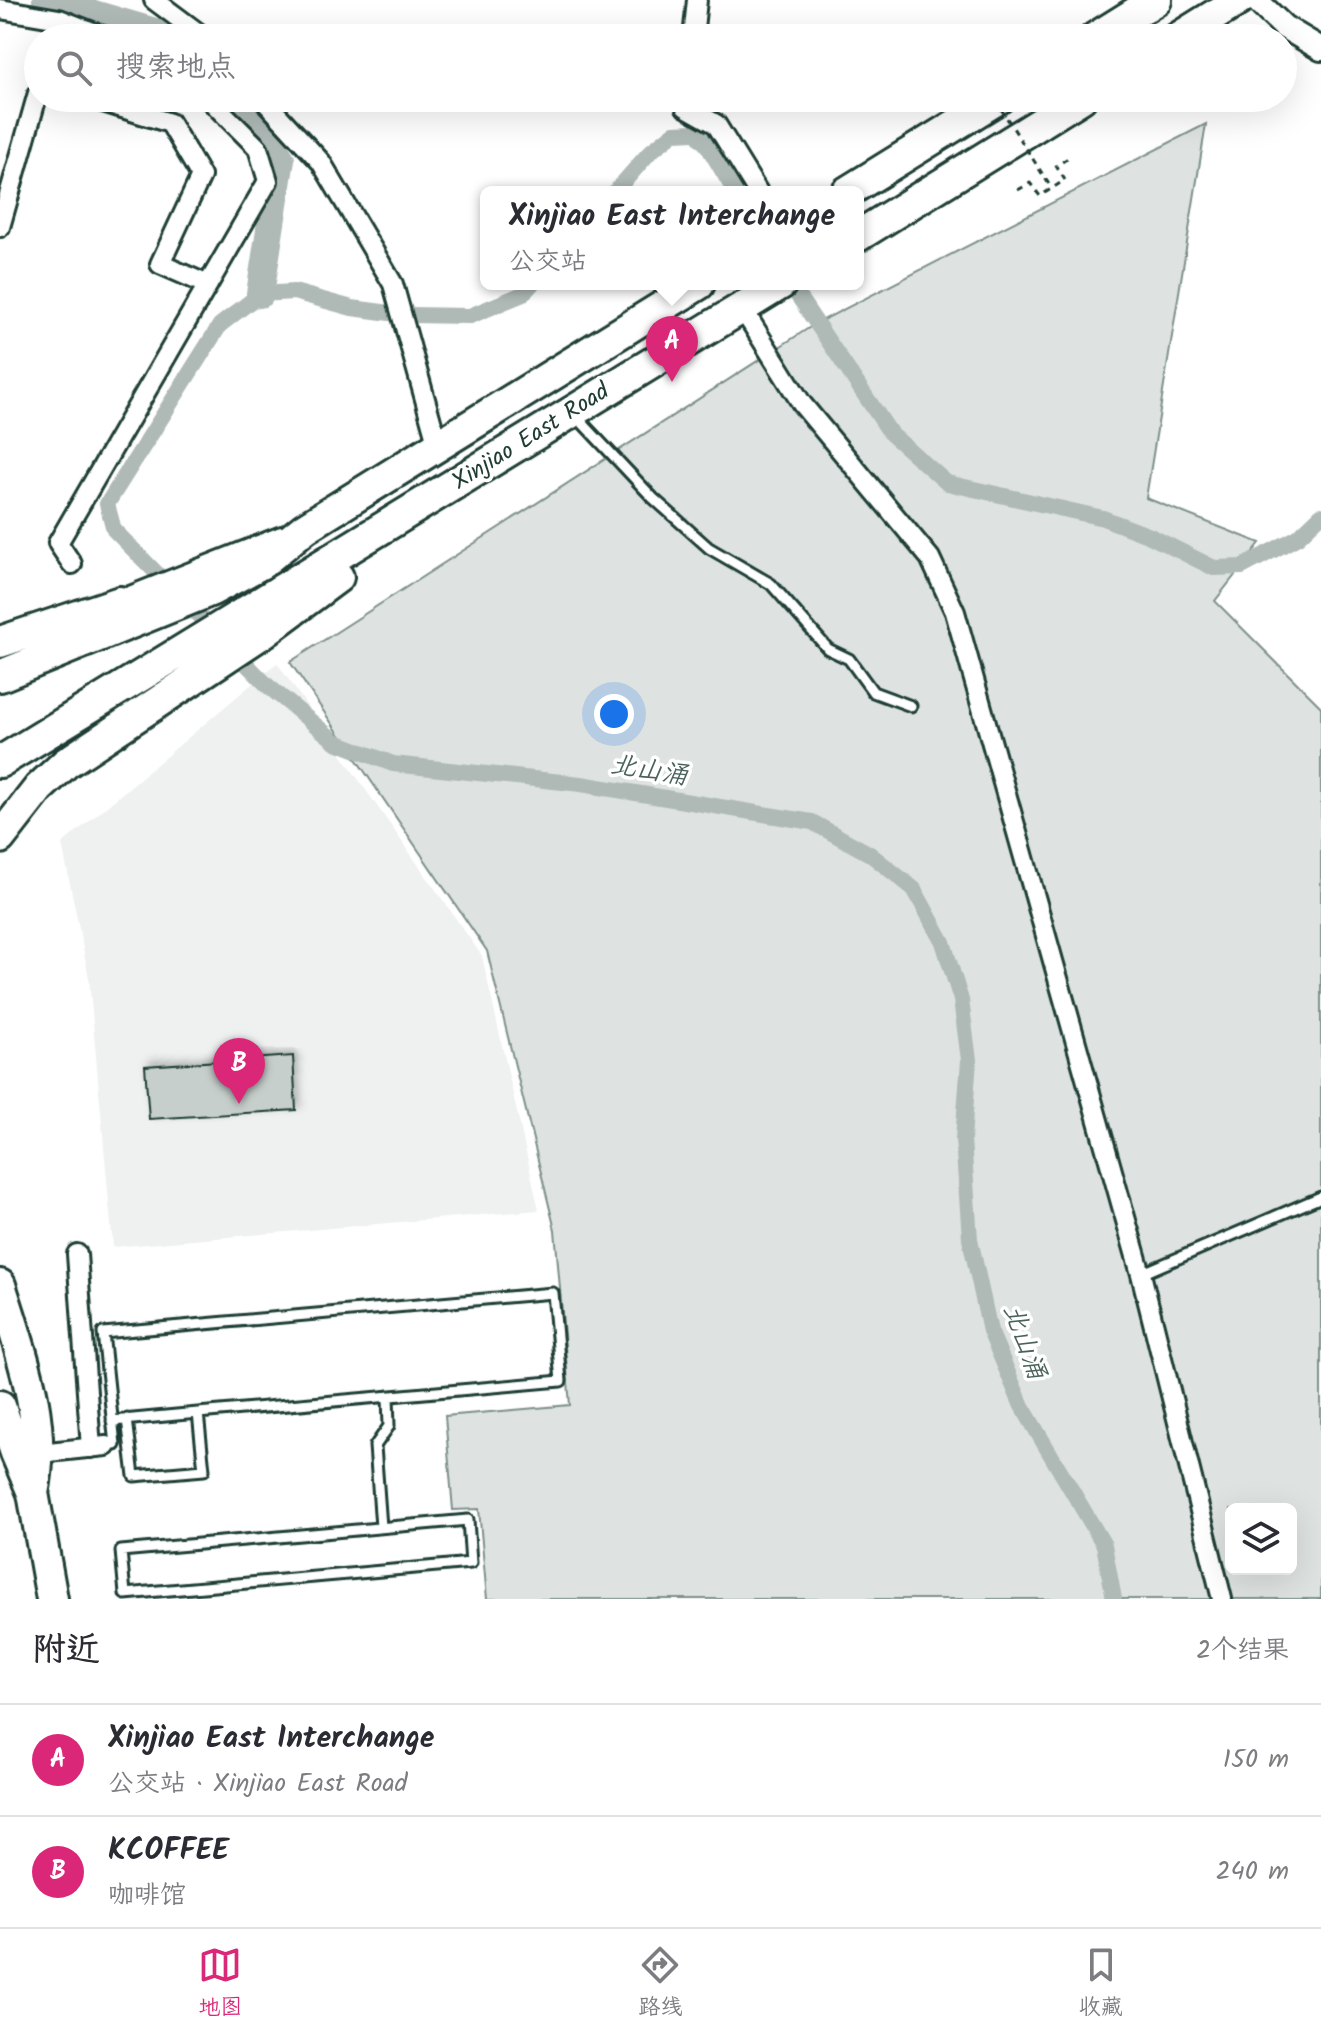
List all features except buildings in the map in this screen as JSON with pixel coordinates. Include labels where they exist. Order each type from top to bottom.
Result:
[{"type":"highway","points":[[1117,24],[1156,0]]},
{"type":"highway","points":[[1200,24],[1239,0]]},
{"type":"highway","points":[[857,186],[974,112]]},
{"type":"highway","points":[[864,232],[1058,112]]},
{"type":"highway","name":"Xinjiao East Road","points":[[130,611],[206,580],[262,563],[305,528],[689,290]]},
{"type":"highway","name":"Xinjiao East Road","points":[[0,762],[762,296]]},
{"type":"highway","points":[[0,809],[17,794],[264,632],[496,458]]},
{"type":"highway","points":[[0,642],[130,611]]},
{"type":"highway","points":[[0,676],[130,611]]},
{"type":"highway","points":[[0,838],[39,788],[66,763]]},
{"type":"highway","points":[[0,1285],[32,1397],[39,1453],[33,1493]]},
{"type":"highway","points":[[0,1406],[33,1493],[52,1599]]},
{"type":"street","points":[[154,0],[186,24]]},
{"type":"street","points":[[694,24],[697,0]]},
{"type":"street","points":[[1256,0],[1281,24]]},
{"type":"street","points":[[0,9],[72,24]]},
{"type":"street","points":[[58,24],[59,19]]},
{"type":"street","points":[[1297,35],[1321,49]]},
{"type":"street","points":[[0,227],[33,112]]},
{"type":"street","points":[[135,112],[170,123],[201,176],[160,264],[208,285]]},
{"type":"street","points":[[72,564],[58,543],[268,181],[258,148],[222,112]]},
{"type":"street","points":[[275,112],[321,162],[393,284],[438,446]]},
{"type":"street","points":[[695,112],[716,124],[754,186]]},
{"type":"street","points":[[762,296],[802,404],[930,558],[955,612],[1141,1274],[1222,1599]]},
{"type":"street","points":[[0,649],[130,611]]},
{"type":"street","points":[[39,1453],[104,1446],[77,1254]]},
{"type":"lane","points":[[572,412],[653,498],[709,548],[771,584],[828,649],[849,659],[873,692],[911,706]]},
{"type":"lane","points":[[1141,1274],[1321,1197]]},
{"type":"lane","points":[[112,1421],[561,1381],[553,1293],[103,1333],[112,1421],[104,1446],[130,1444]]},
{"type":"lane","points":[[381,1527],[375,1446],[389,1426],[388,1396]]},
{"type":"lane","points":[[127,1419],[134,1476],[204,1470],[198,1413]]},
{"type":"lane","points":[[468,1520],[471,1563],[125,1594],[121,1551],[381,1527],[468,1520]]},
{"type":"path","points":[[1005,112],[1052,189]]},
{"type":"path","points":[[1018,190],[1030,183],[1040,196],[1052,189],[1065,180],[1056,166],[1071,156]]},
{"type":"shaded area","points":[[1206,124],[1146,498],[1260,543],[1215,601],[1321,707],[1321,1599],[487,1599],[479,1509],[453,1510],[445,1416],[570,1405],[555,1230],[487,951],[290,662],[815,324]]},
{"type":"shaded area","points":[[277,663],[482,956],[539,1210],[113,1247],[89,978],[62,844]]},
{"type":"waterway","points":[[46,0],[127,24]]},
{"type":"waterway","points":[[248,112],[281,159],[260,294]]},
{"type":"waterway","name":"北山涌","points":[[620,186],[650,152],[674,133],[695,132],[707,145],[731,186]]},
{"type":"waterway","name":"北山涌","points":[[409,315],[470,316],[527,290]]},
{"type":"waterway","name":"北山涌","points":[[794,290],[891,434],[947,483],[1103,518],[1150,536],[1214,568],[1242,567],[1298,537],[1321,515]]},
{"type":"waterway","name":"北山涌","points":[[390,313],[352,308],[294,292],[260,294],[220,325],[107,504],[114,530],[268,686],[336,742],[393,764],[581,784],[812,822],[870,854],[914,889],[943,942],[961,1000],[969,1060],[963,1139],[970,1239],[990,1331],[1022,1406],[1104,1545],[1114,1599]]},
{"type":"place","name":"Xinjiao East Interchange","points":[[672,382]]},
{"type":"place","name":"KCOFFEE","points":[[239,1104]]}]
